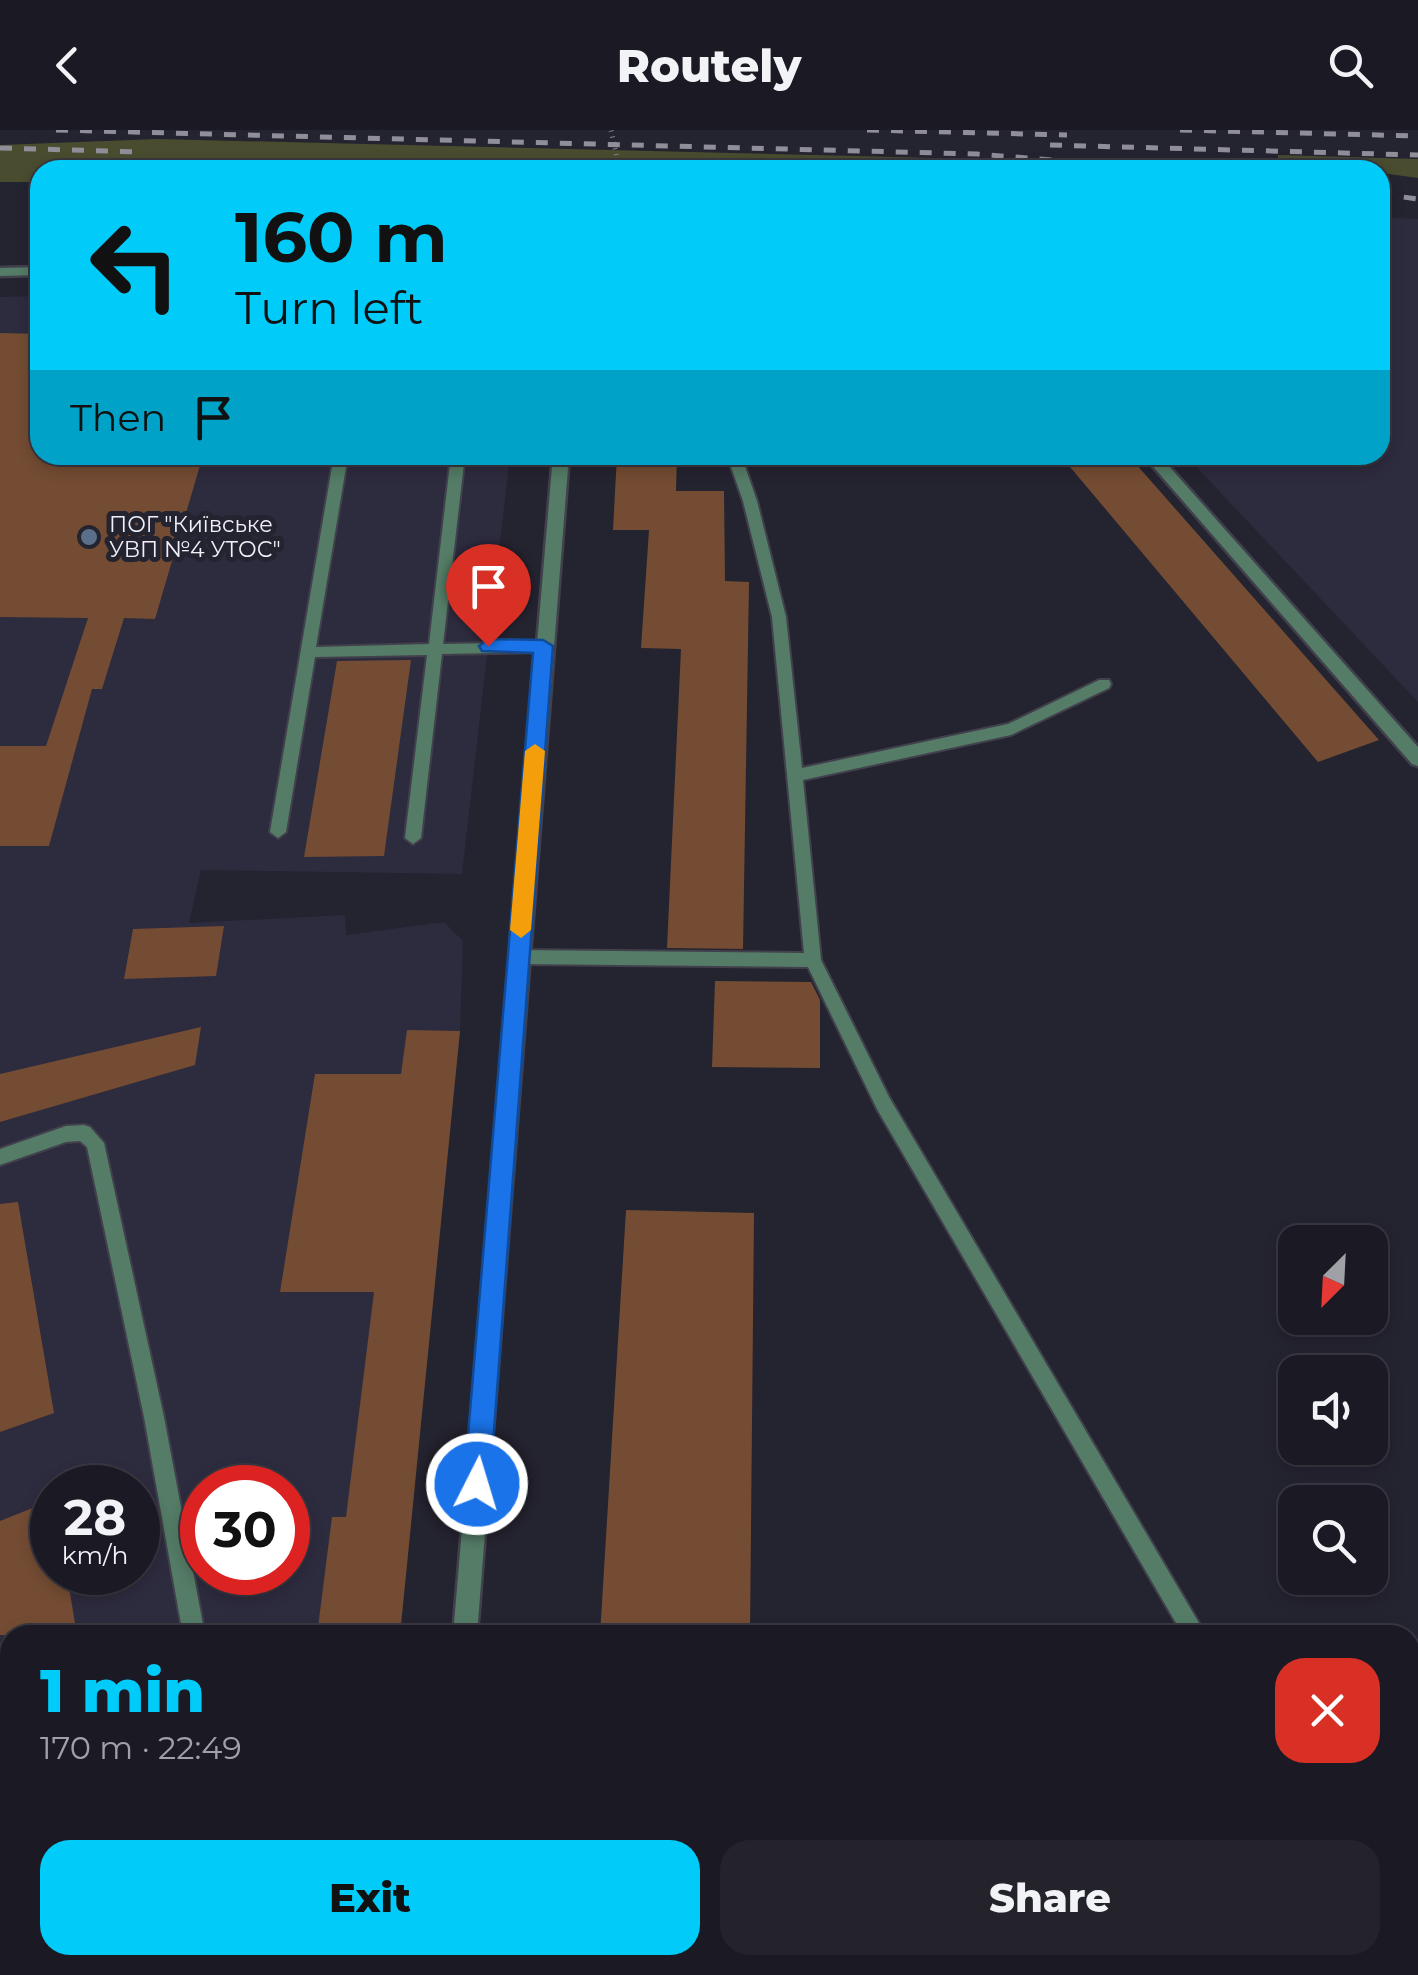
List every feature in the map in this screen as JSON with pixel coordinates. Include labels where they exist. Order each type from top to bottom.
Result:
[{"type":"street","points":[[0,272],[30,271]]},
{"type":"street","points":[[466,1625],[560,465]]},
{"type":"street","points":[[1160,465],[1418,759]]},
{"type":"lane","points":[[278,832],[340,465]]},
{"type":"lane","points":[[413,838],[457,465]]},
{"type":"lane","points":[[737,465],[780,617],[813,960],[883,1103],[1190,1625]]},
{"type":"lane","points":[[308,652],[543,646]]},
{"type":"lane","points":[[798,775],[1011,729],[1104,684]]},
{"type":"lane","points":[[518,958],[813,960]]},
{"type":"lane","points":[[0,1157],[66,1134],[84,1133],[95,1144],[154,1417],[192,1625]]},
{"type":"path","points":[[611,130],[616,160]]},
{"type":"shaded area","points":[[1390,218],[1418,219],[1418,702],[1194,465],[1390,465]]},
{"type":"shaded area","points":[[30,296],[30,465],[509,465],[462,874],[201,870],[189,923],[345,915],[346,935],[444,922],[463,941],[460,1031],[401,1625],[0,1625],[0,297]]},
{"type":"green space","points":[[158,139],[966,160],[30,160],[30,182],[0,182],[0,145]]},
{"type":"green space","points":[[1278,155],[1418,159],[1418,178],[1390,174],[1390,160],[1278,159]]},
{"type":"building","name":"ПОГ \"Київське УВП №4 УТОС\"","points":[[0,333],[30,334],[30,465],[200,465],[155,619],[124,618],[102,689],[92,689],[49,846],[0,846],[0,746],[46,746],[88,618],[0,617]]},
{"type":"building","points":[[616,465],[677,465],[676,491],[724,491],[725,581],[749,582],[743,949],[667,948],[681,649],[641,648],[649,530],[613,530]]},
{"type":"building","points":[[1068,465],[1137,465],[1379,740],[1318,762]]},
{"type":"building","points":[[411,660],[384,856],[304,857],[337,661]]},
{"type":"building","points":[[224,926],[216,976],[124,979],[133,929]]},
{"type":"building","points":[[715,981],[811,982],[820,1000],[820,1068],[712,1067]]},
{"type":"building","points":[[201,1027],[195,1065],[0,1122],[0,1074]]},
{"type":"building","points":[[407,1030],[460,1031],[401,1625],[318,1625],[332,1517],[346,1517],[374,1292],[280,1292],[315,1074],[401,1074]]},
{"type":"building","points":[[18,1202],[54,1413],[0,1432],[0,1204]]},
{"type":"building","points":[[626,1210],[754,1213],[750,1625],[601,1625]]},
{"type":"building","points":[[30,1509],[30,1595],[70,1595],[75,1625],[0,1625],[0,1521]]},
{"type":"railway","points":[[56,130],[977,154],[1052,160]]},
{"type":"railway","points":[[867,130],[1067,135]]},
{"type":"railway","points":[[1180,130],[1418,136]]},
{"type":"railway","points":[[1050,145],[1418,155]]},
{"type":"railway","points":[[0,148],[142,152]]},
{"type":"railway","points":[[1390,195],[1418,199]]},
{"type":"slow traffic","points":[[521,930],[535,751]]},
{"type":"place","name":"ПОГ \"Київське УВП №4 УТОС\"","points":[[89,537]]},
{"type":"route","points":[[477,1484],[543,646],[488,646]]}]
